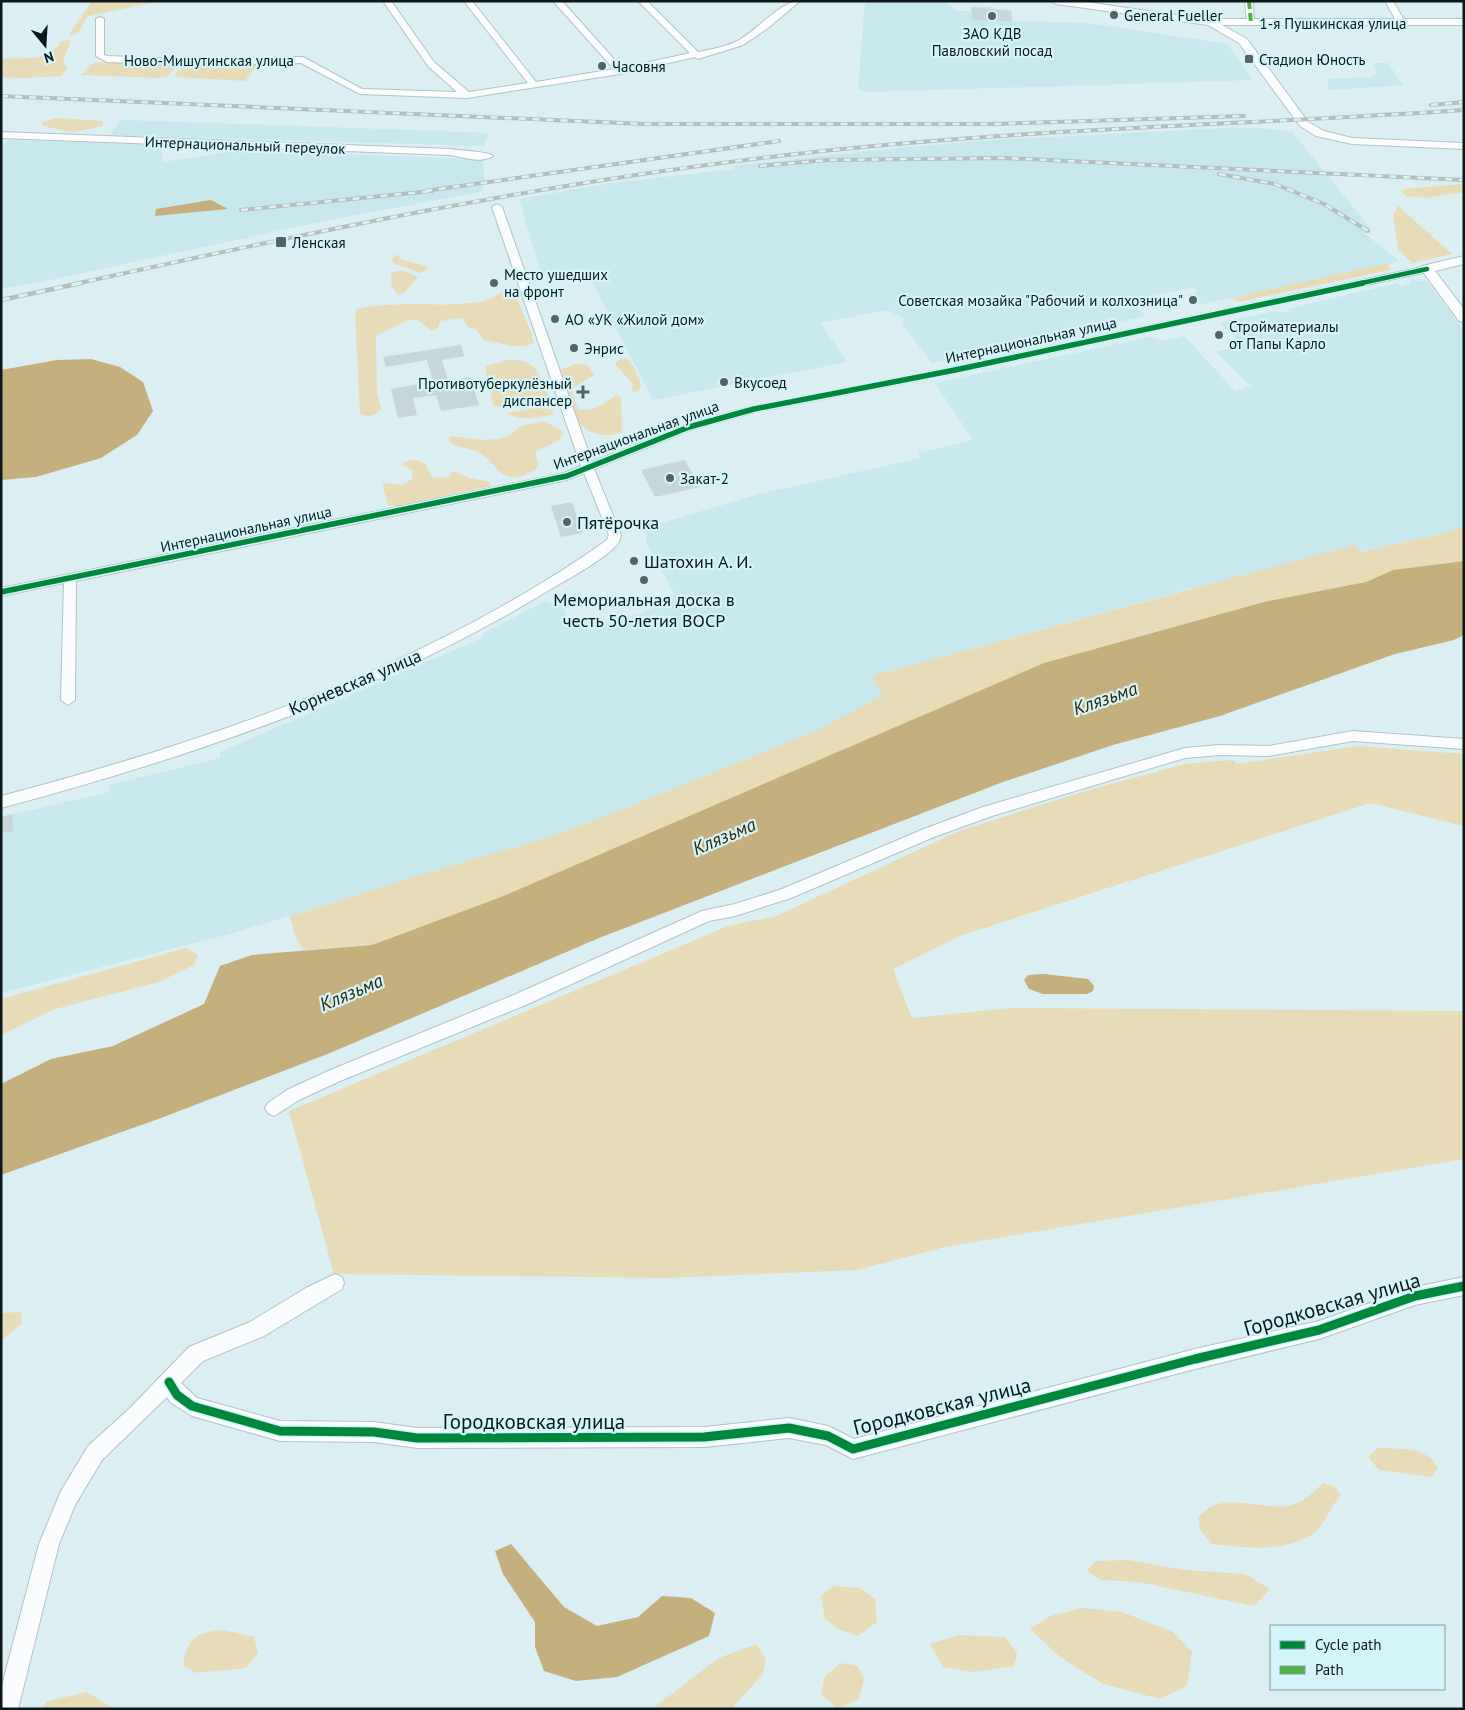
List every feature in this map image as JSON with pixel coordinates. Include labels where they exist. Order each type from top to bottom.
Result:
[{"type":"main road","points":[[1056,1],[1202,22],[1221,28],[1243,41],[1304,124],[1320,134],[1352,141],[1464,146]]},
{"type":"main road","name":"1-я Пушкинская улица","points":[[1202,22],[1464,22]]},
{"type":"main road","points":[[1243,41],[1242,35],[1244,30],[1255,23]]},
{"type":"main road","name":"Интернациональная улица","points":[[1427,269],[1464,260]]},
{"type":"main road","points":[[1427,269],[1464,318]]},
{"type":"street","points":[[387,1],[444,80],[467,95],[620,71],[698,56],[747,41],[796,1]]},
{"type":"street","points":[[468,1],[534,85]]},
{"type":"street","points":[[557,1],[620,71]]},
{"type":"street","points":[[642,1],[698,56]]},
{"type":"street","points":[[1249,1],[1255,23]]},
{"type":"street","points":[[1389,1],[1401,22]]},
{"type":"street","name":"Ново-Мишутинская улица","points":[[100,19],[100,56],[107,60],[182,62],[303,60],[360,91],[467,95]]},
{"type":"street","name":"Интернациональный переулок","points":[[1,135],[450,152],[470,156],[488,156]]},
{"type":"street","points":[[497,207],[588,468]]},
{"type":"street","name":"Интернациональная улица","points":[[1,592],[560,478],[689,427],[754,409],[956,370],[1427,269]]},
{"type":"street","name":"Корневская улица","points":[[1,802],[201,744],[242,729],[335,692],[473,629],[575,570],[615,538],[588,468]]},
{"type":"street","points":[[68,700],[70,578]]},
{"type":"street","points":[[274,1108],[293,1095],[334,1076],[522,999],[707,915],[735,910],[786,894],[929,833],[988,811],[1184,753],[1220,750],[1269,751],[1353,736],[1464,744]]},
{"type":"street","points":[[7,1709],[49,1544],[68,1498],[95,1453],[137,1415],[196,1354],[257,1329],[313,1294],[335,1283]]},
{"type":"street","name":"Городковская улица","points":[[169,1382],[177,1395],[192,1406],[280,1431],[374,1432],[417,1438],[704,1437],[788,1428],[828,1436],[852,1449],[1195,1359],[1319,1330],[1415,1296],[1464,1286]]},
{"type":"shaded area","points":[[92,1],[160,1],[88,16],[78,33],[72,35],[70,33]]},
{"type":"shaded area","points":[[865,2],[945,2],[957,11],[971,11],[971,7],[994,7],[994,10],[1011,11],[1013,21],[1088,23],[1227,44],[1253,80],[868,92],[858,89]]},
{"type":"shaded area","points":[[71,41],[63,61],[67,68],[61,76],[1,77],[1,59],[42,56],[55,49],[60,42]]},
{"type":"shaded area","points":[[99,62],[175,65],[175,68],[167,77],[160,78],[81,75],[92,64]]},
{"type":"shaded area","points":[[260,62],[245,81],[176,77],[175,74],[182,68],[189,66]]},
{"type":"shaded area","points":[[1374,63],[1388,63],[1403,85],[1329,90],[1327,79],[1372,77],[1377,73]]},
{"type":"shaded area","points":[[58,118],[103,121],[103,125],[86,130],[73,131],[59,130],[42,125],[41,122]]},
{"type":"shaded area","points":[[120,120],[489,133],[484,146],[110,135]]},
{"type":"shaded area","points":[[1227,128],[1261,128],[1292,132],[1372,230],[1364,233],[1399,261],[1198,305],[1187,295],[1198,292],[1194,287],[1180,290],[1131,301],[1145,316],[932,363],[902,324],[904,319],[888,310],[823,322],[821,324],[847,362],[653,400],[585,268],[541,273],[519,199],[612,183],[734,169],[733,166],[888,149],[995,140]]},
{"type":"shaded area","points":[[10,140],[161,145],[163,162],[235,151],[483,159],[484,182],[481,192],[324,221],[36,283],[1,288],[1,145]]},
{"type":"shaded area","points":[[1464,184],[1464,192],[1426,198],[1406,196],[1401,191],[1405,189]]},
{"type":"shaded area","points":[[1398,206],[1452,254],[1412,263],[1398,249],[1393,215]]},
{"type":"shaded area","points":[[398,254],[400,259],[429,267],[421,273],[393,263],[392,259]]},
{"type":"shaded area","points":[[1389,263],[1390,270],[1238,302],[1231,298]]},
{"type":"shaded area","points":[[404,271],[418,277],[404,293],[398,295],[391,282],[392,273]]},
{"type":"shaded area","points":[[1414,280],[1417,282],[1426,280],[1464,331],[1464,527],[1436,535],[1192,588],[872,676],[884,695],[820,729],[619,811],[540,840],[237,932],[1,993],[1,817],[110,792],[109,785],[220,758],[220,752],[482,638],[484,633],[545,601],[562,606],[572,627],[604,618],[607,623],[642,613],[657,605],[655,600],[675,594],[646,542],[647,527],[643,520],[653,517],[658,524],[760,494],[921,458],[918,453],[973,440],[935,383],[1150,337],[1162,341],[1184,336],[1235,391],[1251,386],[1216,352],[1236,347],[1232,343],[1239,341],[1220,323],[1275,311],[1280,313],[1289,311],[1288,309],[1397,283],[1401,286]]},
{"type":"shaded area","points":[[510,289],[515,292],[534,342],[530,345],[517,346],[484,340],[475,329],[468,327],[463,318],[440,321],[438,328],[432,331],[418,320],[408,320],[376,336],[377,392],[381,409],[371,416],[360,414],[355,315],[357,309],[403,304],[464,304],[479,302]]},
{"type":"shaded area","points":[[626,358],[634,367],[641,385],[639,390],[634,392],[631,388],[634,385],[615,364],[618,360]]},
{"type":"shaded area","points":[[508,360],[525,362],[535,368],[548,394],[543,400],[499,407],[493,405],[485,366]]},
{"type":"shaded area","points":[[575,364],[588,365],[594,375],[573,388],[573,396],[578,409],[594,409],[616,395],[621,397],[622,431],[611,435],[599,434],[589,431],[575,418],[567,399],[560,370]]},
{"type":"shaded area","points":[[537,408],[550,409],[553,415],[523,418],[511,416],[507,413]]},
{"type":"shaded area","points":[[544,421],[562,431],[563,434],[559,440],[535,452],[538,464],[536,469],[520,477],[506,476],[480,453],[455,445],[448,440],[451,436],[481,440],[502,438],[521,427]]},
{"type":"shaded area","points":[[416,460],[425,463],[434,478],[450,477],[451,473],[455,471],[469,478],[490,482],[491,486],[397,506],[388,505],[383,487],[384,483],[402,485],[412,479],[413,471],[402,464],[407,461]]},
{"type":"shaded area","points":[[1464,527],[1464,561],[1393,570],[1366,582],[1264,602],[1044,663],[501,897],[372,945],[304,950],[295,936],[290,916],[540,840],[619,811],[820,729],[883,695],[872,676],[1354,545],[1361,552]]},
{"type":"shaded area","points":[[1358,746],[1464,754],[1464,826],[1370,803],[960,936],[893,969],[912,1018],[1011,1008],[1464,1011],[1464,1159],[945,1247],[857,1270],[665,1278],[334,1274],[289,1111],[728,926],[776,916],[959,831],[1086,791],[1185,764],[1233,760],[1237,764]]},
{"type":"shaded area","points":[[186,948],[198,955],[194,965],[159,982],[55,1009],[1,1035],[1,999]]},
{"type":"shaded area","points":[[21,1312],[22,1323],[1,1341],[1,1313]]},
{"type":"shaded area","points":[[1378,1448],[1420,1452],[1433,1461],[1438,1468],[1431,1477],[1379,1470],[1368,1457]]},
{"type":"shaded area","points":[[1323,1483],[1335,1487],[1341,1495],[1314,1533],[1290,1544],[1251,1548],[1212,1544],[1200,1530],[1198,1517],[1210,1507],[1230,1502],[1274,1506],[1295,1504],[1307,1498]]},
{"type":"shaded area","points":[[1128,1560],[1185,1570],[1245,1574],[1270,1589],[1254,1606],[1139,1582],[1100,1580],[1087,1570],[1096,1561]]},
{"type":"shaded area","points":[[834,1586],[860,1588],[875,1599],[877,1622],[858,1636],[840,1630],[825,1619],[821,1596]]},
{"type":"shaded area","points":[[1083,1608],[1122,1612],[1173,1632],[1192,1652],[1187,1686],[1160,1699],[1103,1684],[1060,1657],[1030,1629],[1050,1616]]},
{"type":"shaded area","points":[[223,1630],[254,1637],[258,1653],[246,1668],[197,1673],[183,1666],[187,1649],[194,1639],[199,1635]]},
{"type":"shaded area","points":[[958,1635],[1005,1637],[1017,1653],[1014,1666],[974,1672],[943,1667],[930,1644]]},
{"type":"shaded area","points":[[756,1644],[766,1659],[763,1674],[731,1709],[652,1709],[719,1658]]},
{"type":"shaded area","points":[[841,1663],[858,1666],[864,1679],[859,1699],[838,1709],[821,1694],[825,1676]]},
{"type":"shaded area","points":[[87,1692],[114,1709],[40,1709],[48,1701]]},
{"type":"water","points":[[211,200],[228,209],[155,216],[156,209]]},
{"type":"water","points":[[91,359],[120,367],[143,382],[153,411],[137,435],[101,458],[36,477],[1,480],[1,370],[57,360]]},
{"type":"water","name":"Клязьма","points":[[1464,561],[1464,635],[1454,640],[1395,654],[1220,716],[1113,745],[1003,782],[599,938],[330,1053],[161,1118],[1,1175],[1,1084],[51,1059],[113,1046],[204,1004],[220,966],[252,955],[372,945],[501,897],[1044,663],[1264,602],[1366,582],[1393,570]]},
{"type":"water","points":[[1044,974],[1088,979],[1094,986],[1093,991],[1087,994],[1043,994],[1029,989],[1024,980],[1028,975]]},
{"type":"water","points":[[511,1544],[564,1607],[597,1626],[638,1617],[662,1596],[691,1598],[715,1613],[709,1636],[617,1677],[576,1681],[544,1671],[535,1647],[535,1622],[503,1574],[495,1551]]},
{"type":"building","name":"ЗАО КДВ Павловский посад","points":[[971,7],[1011,11],[1012,21],[972,20]]},
{"type":"building","points":[[461,345],[464,356],[442,360],[448,380],[470,377],[479,405],[441,411],[436,395],[413,398],[417,415],[398,418],[391,389],[433,382],[427,360],[386,367],[383,357]]},
{"type":"building","name":"Закат-2","points":[[685,460],[700,487],[655,497],[641,470]]},
{"type":"building","name":"Пятёрочка","points":[[572,502],[583,533],[561,537],[551,506]]},
{"type":"building","points":[[12,814],[13,831],[1,833],[1,817]]},
{"type":"railway","points":[[1,96],[645,124],[991,124],[1244,116]]},
{"type":"railway","points":[[1431,105],[1464,102]]},
{"type":"railway","points":[[75,284],[434,209],[614,178],[705,165],[796,154],[963,139],[1464,110]]},
{"type":"railway","points":[[425,191],[779,141]]},
{"type":"railway","points":[[760,166],[827,160],[1004,158],[1464,180]]},
{"type":"railway","points":[[1219,174],[1275,184],[1324,204],[1368,231]]},
{"type":"railway","points":[[241,210],[432,191]]},
{"type":"railway","points":[[1,300],[81,283]]},
{"type":"marked path","points":[[1249,1],[1251,23]]},
{"type":"cycle path","points":[[1,592],[567,476],[689,427],[754,409],[955,370],[1427,269]]},
{"type":"cycle path","points":[[169,1382],[177,1395],[192,1406],[280,1431],[374,1432],[417,1438],[704,1437],[789,1428],[828,1436],[853,1449],[1195,1359],[1319,1330],[1415,1296],[1464,1286]]},
{"type":"place","name":"General Fueller","points":[[1114,15]]},
{"type":"place","name":"ЗАО КДВ Павловский посад","points":[[992,16]]},
{"type":"place","name":"Стадион Юность","points":[[1249,59]]},
{"type":"place","name":"Часовня","points":[[602,66]]},
{"type":"place","name":"Ленская","points":[[281,242]]},
{"type":"place","name":"Место ушедших на фронт","points":[[494,283]]},
{"type":"place","name":"Советская мозайка \"Рабочий и колхозница\"","points":[[1193,300]]},
{"type":"place","name":"АО «УК «Жилой дом»","points":[[555,319]]},
{"type":"place","name":"Стройматериалы от Папы Карло","points":[[1219,335]]},
{"type":"place","name":"Энрис","points":[[574,348]]},
{"type":"place","name":"Вкусоед","points":[[724,382]]},
{"type":"place","name":"Противотуберкулёзный диспансер","points":[[583,392]]},
{"type":"place","name":"Закат-2","points":[[670,478]]},
{"type":"place","name":"Пятёрочка","points":[[567,522]]},
{"type":"place","name":"Шатохин А. И.","points":[[634,561]]},
{"type":"place","name":"Мемориальная доска в честь 50-летия ВОСР","points":[[644,580]]}]
